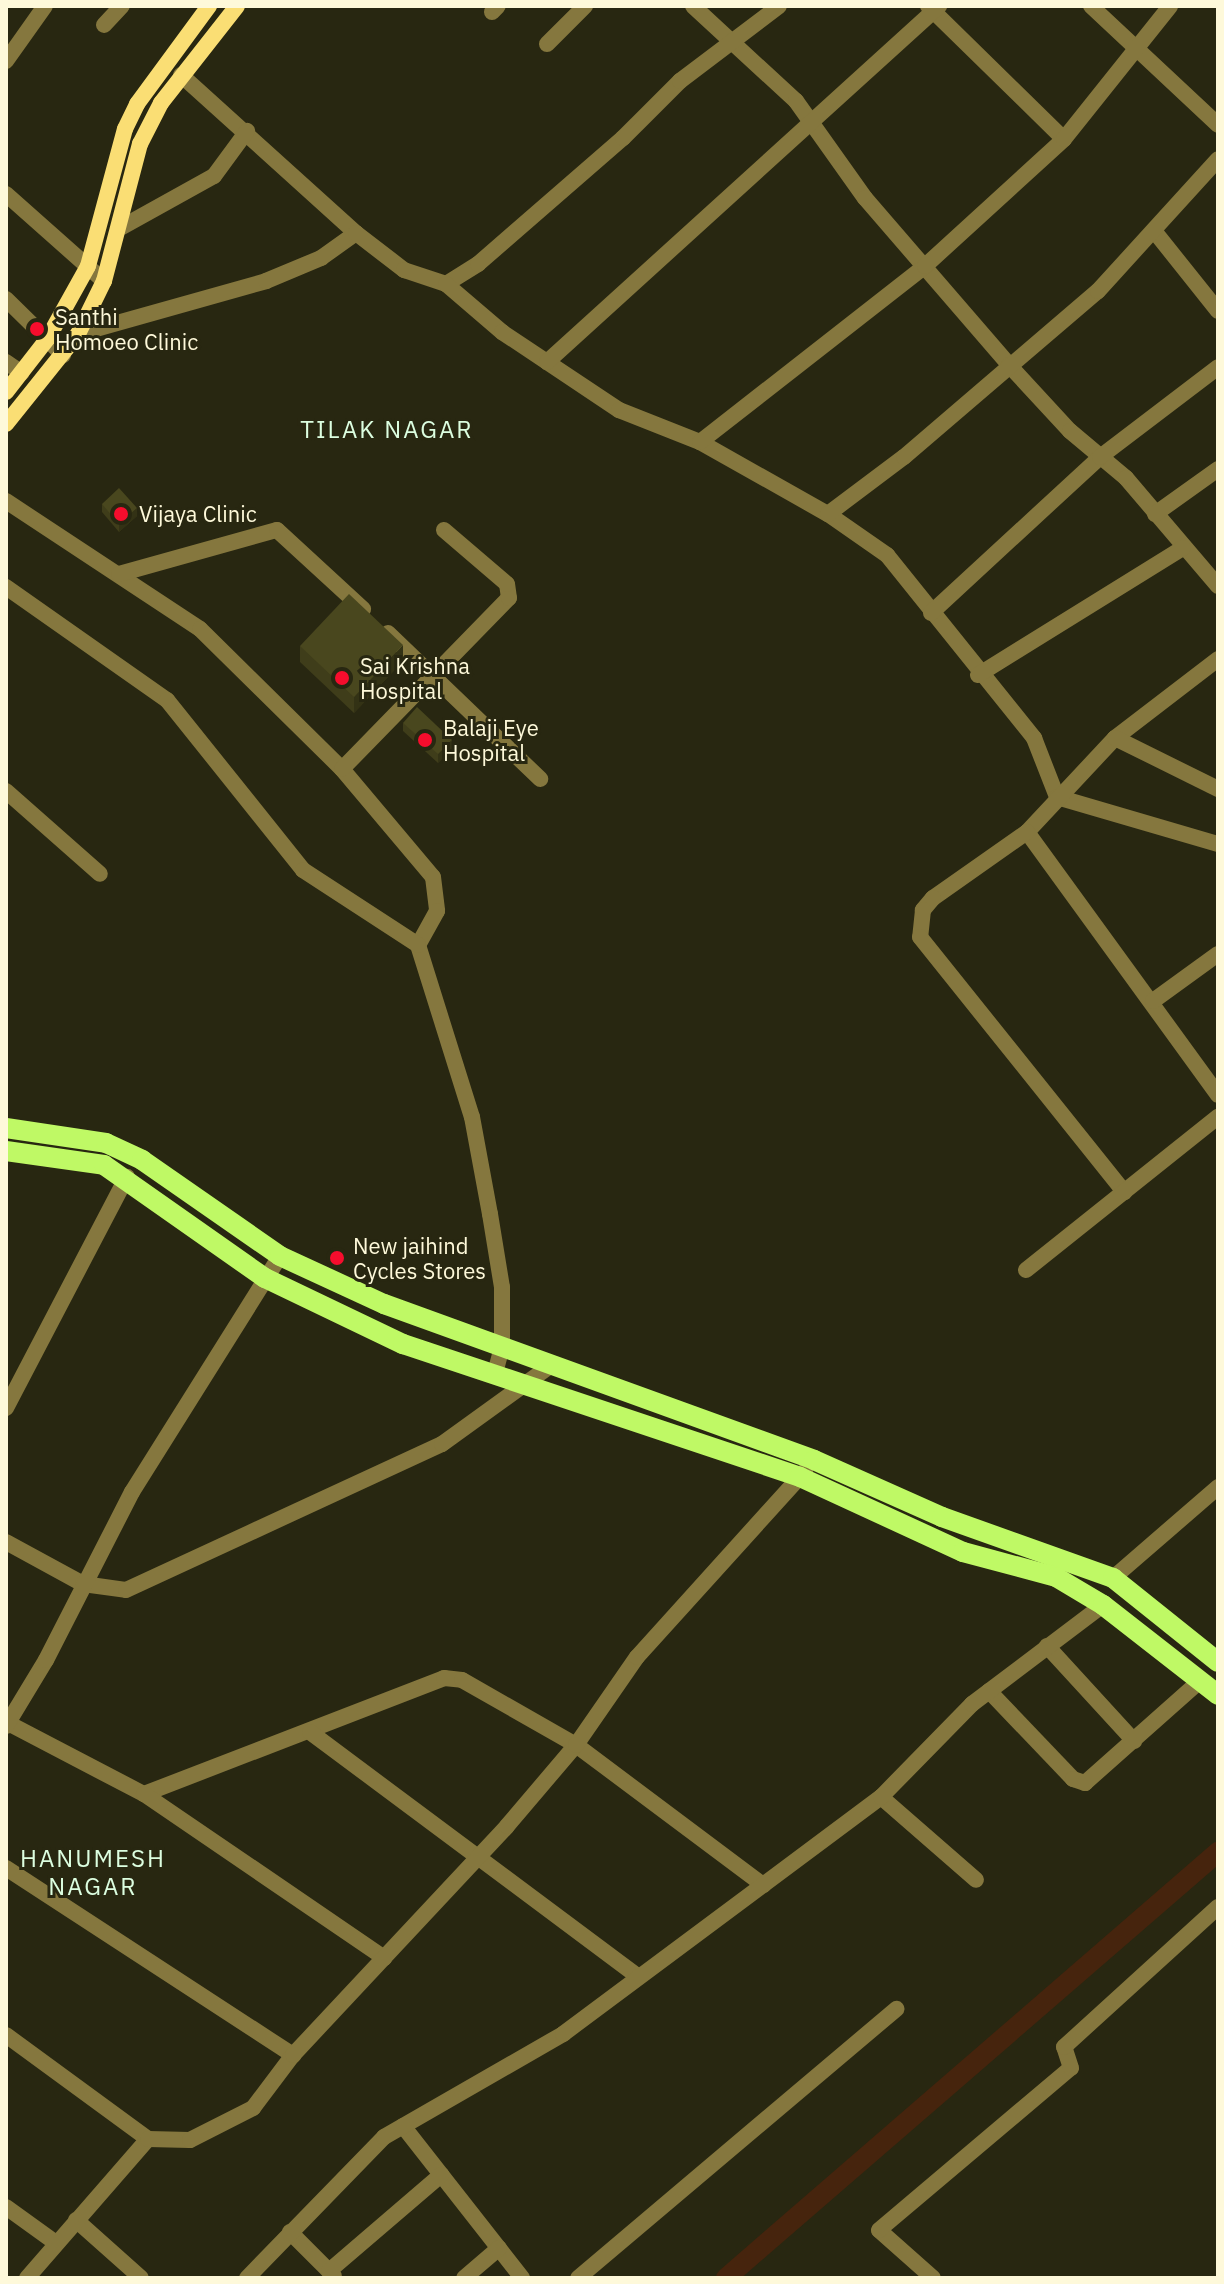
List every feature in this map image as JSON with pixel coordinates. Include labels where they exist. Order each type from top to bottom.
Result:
[{"type":"main road","points":[[6,1128],[106,1143],[130,1154],[280,1256],[384,1304],[814,1460],[942,1517],[1113,1578],[1218,1662]]},
{"type":"main road","points":[[6,1151],[80,1158],[127,1177],[265,1278],[403,1344],[800,1477],[963,1552],[1056,1577],[1103,1605],[1218,1695]]},
{"type":"street","points":[[6,61],[45,6]]},
{"type":"street","points":[[104,25],[122,6]]},
{"type":"street","points":[[6,392],[48,338],[88,266],[125,129],[209,6]]},
{"type":"street","points":[[6,424],[78,334],[104,281],[122,227],[140,144],[181,75],[237,6]]},
{"type":"street","points":[[547,44],[585,6]]},
{"type":"street","points":[[693,6],[732,39],[811,122],[865,198],[1009,365],[1155,514],[1218,586]]},
{"type":"street","points":[[446,284],[478,264],[732,39],[779,6]]},
{"type":"street","points":[[1091,6],[1136,54],[1218,125]]},
{"type":"street","points":[[700,442],[925,266],[1064,139],[1136,54],[1170,6]]},
{"type":"street","points":[[547,362],[934,8],[1064,139]]},
{"type":"street","points":[[181,75],[247,131],[356,233],[404,270],[446,284],[547,362],[619,410],[700,442],[828,514],[887,555],[978,675],[1034,738],[1057,797]]},
{"type":"street","points":[[122,227],[214,176],[247,131]]},
{"type":"street","points":[[828,514],[904,457],[1098,291],[1155,232],[1218,159]]},
{"type":"street","points":[[6,194],[104,281]]},
{"type":"street","points":[[1155,232],[1218,311]]},
{"type":"street","points":[[78,334],[266,281],[321,258],[356,233]]},
{"type":"street","points":[[6,299],[63,355]]},
{"type":"street","points":[[6,362],[22,373]]},
{"type":"street","points":[[931,613],[1100,457],[1218,367]]},
{"type":"street","points":[[1155,514],[1218,469]]},
{"type":"street","points":[[6,501],[200,629],[342,769],[433,877],[437,911],[418,945]]},
{"type":"street","points":[[119,574],[277,530],[540,779]]},
{"type":"street","points":[[342,769],[511,592],[444,530]]},
{"type":"street","points":[[978,675],[1183,548]]},
{"type":"street","points":[[6,587],[167,700],[303,870],[418,945],[472,1117],[502,1287],[502,1347],[495,1374]]},
{"type":"street","points":[[1124,1192],[920,937],[923,910],[933,898],[1027,832],[1115,738],[1218,659]]},
{"type":"street","points":[[1115,738],[1218,789]]},
{"type":"street","points":[[6,791],[100,874]]},
{"type":"street","points":[[1057,797],[1218,844]]},
{"type":"street","points":[[1027,832],[1153,1001],[1218,1095]]},
{"type":"street","points":[[1153,1001],[1218,954]]},
{"type":"street","points":[[1026,1270],[1218,1117]]},
{"type":"street","points":[[6,1408],[127,1177]]},
{"type":"street","points":[[280,1256],[132,1492],[7,1723],[144,1794],[384,1958]]},
{"type":"street","points":[[6,1542],[83,1584],[126,1590],[442,1444],[553,1364]]},
{"type":"street","points":[[6,2035],[148,2139],[190,2140],[253,2108],[293,2055],[576,1745],[637,1657],[814,1460]]},
{"type":"street","points":[[1113,1578],[1218,1487]]},
{"type":"street","points":[[247,2278],[365,2153],[403,2126],[563,2034],[636,1975],[881,1797],[989,1691],[1103,1605]]},
{"type":"street","points":[[1047,1646],[1134,1741]]},
{"type":"street","points":[[144,1794],[444,1678],[477,1684],[576,1745],[763,1885]]},
{"type":"street","points":[[989,1691],[1079,1783],[1085,1783],[1200,1681]]},
{"type":"street","points":[[310,1732],[636,1975]]},
{"type":"street","points":[[881,1797],[976,1880]]},
{"type":"street","points":[[6,1868],[293,2055]]},
{"type":"street","points":[[933,2278],[879,2230],[1071,2068],[1064,2047],[1218,1907]]},
{"type":"street","points":[[578,2278],[896,2009]]},
{"type":"street","points":[[403,2126],[522,2278]]},
{"type":"street","points":[[27,2278],[148,2139]]},
{"type":"street","points":[[290,2232],[333,2274],[441,2175]]},
{"type":"street","points":[[6,2207],[56,2243]]},
{"type":"street","points":[[76,2220],[141,2278]]},
{"type":"street","points":[[464,2278],[499,2248]]},
{"type":"building","points":[[119,488],[137,508],[119,524],[102,504]]},
{"type":"building","points":[[349,594],[403,645],[354,697],[300,646]]},
{"type":"building","points":[[417,707],[452,740],[438,754],[403,723]]},
{"type":"waterway","points":[[726,2278],[1218,1852]]},
{"type":"place","name":"Santhi Homoeo Clinic","points":[[37,329]]},
{"type":"place","name":"Vijaya Clinic","points":[[121,514]]},
{"type":"place","name":"Sai Krishna Hospital","points":[[342,678]]},
{"type":"place","name":"Balaji Eye Hospital","points":[[425,740]]},
{"type":"place","name":"New jaihind Cycles Stores","points":[[337,1258]]},
{"type":"district","name":"TILAK NAGAR","points":[[387,430]]},
{"type":"district","name":"HANUMESH NAGAR","points":[[93,1873]]}]
